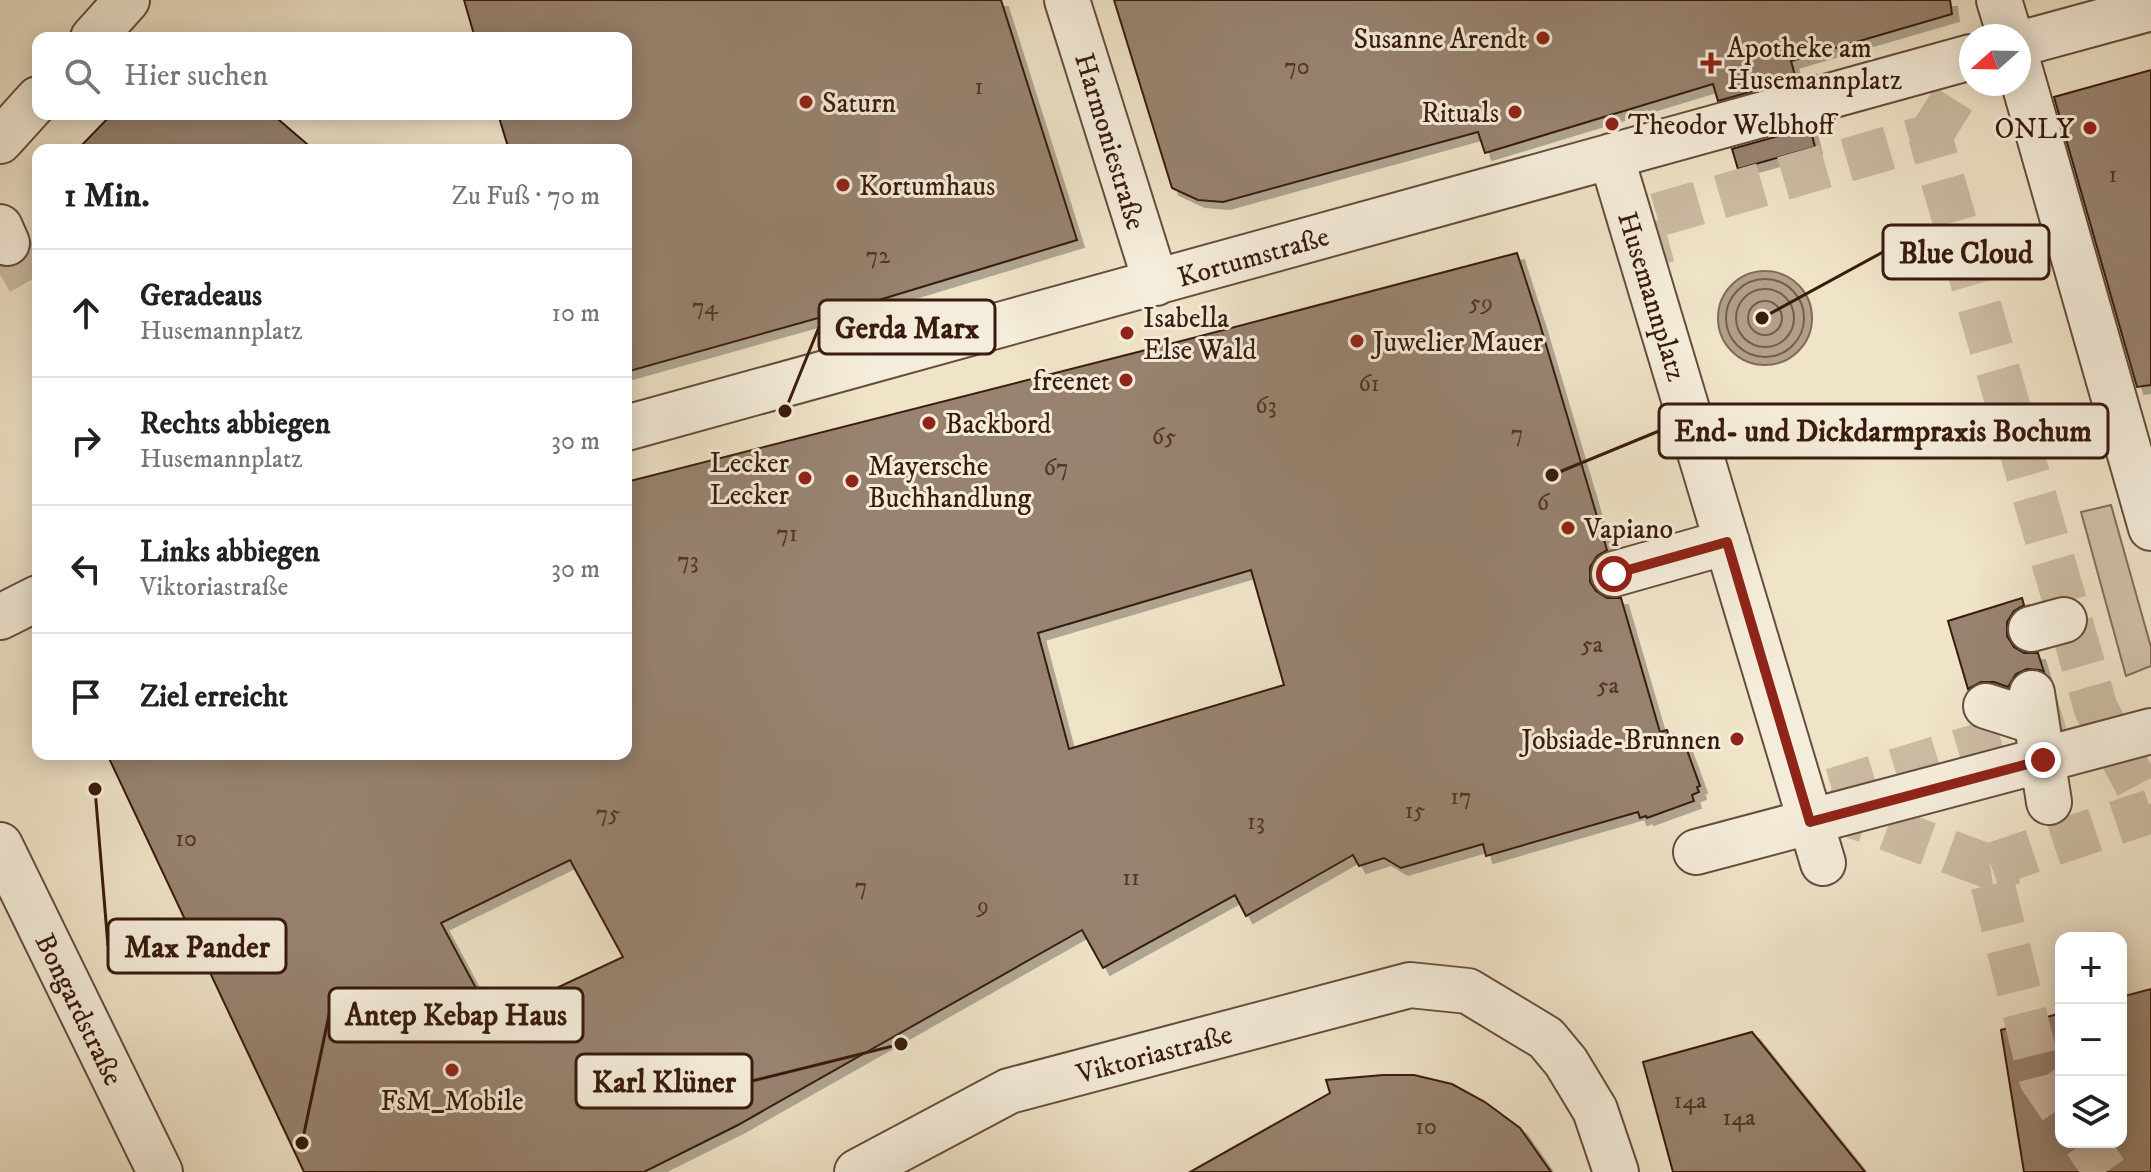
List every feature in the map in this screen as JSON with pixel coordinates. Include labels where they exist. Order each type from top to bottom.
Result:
[{"type":"street","points":[[98,32],[127,0]]},
{"type":"street","name":"Harmoniestraße","points":[[1067,0],[1156,283]]},
{"type":"street","points":[[1999,0],[2006,24]]},
{"type":"street","points":[[2031,41],[2151,8]]},
{"type":"street","name":"Kortumstraße","points":[[632,426],[1611,156],[1789,116],[1959,61]]},
{"type":"street","points":[[2028,96],[2151,528]]},
{"type":"street","points":[[0,141],[32,106]]},
{"type":"street","name":"Husemannplatz","points":[[1611,156],[1695,486],[1727,542],[1823,863]]},
{"type":"street","points":[[1614,574],[1727,542]]},
{"type":"street","points":[[0,617],[32,601]]},
{"type":"street","points":[[1986,706],[2037,725],[2151,731]]},
{"type":"street","points":[[1696,852],[1810,822],[2037,725]]},
{"type":"street","points":[[2037,725],[2049,802]]},
{"type":"street","name":"Bongardstraße","points":[[0,845],[160,1172]]},
{"type":"street","name":"Viktoriastraße","points":[[857,1172],[1009,1091],[1410,985],[1468,991],[1546,1038],[1566,1062],[1595,1110],[1616,1172]]},
{"type":"shaded area","points":[[2111,505],[2151,647],[2151,666],[2126,676],[2081,512]]},
{"type":"water","points":[[1765,271],[1783,275],[1798,285],[1808,300],[1812,318],[1808,336],[1798,351],[1783,361],[1765,365],[1747,361],[1732,351],[1722,336],[1718,318],[1722,300],[1732,285],[1747,275]]},
{"type":"building","name":"Kortumhaus","points":[[464,0],[1001,0],[1077,240],[632,370],[632,144],[507,144],[500,120],[632,120],[632,32],[473,32]]},
{"type":"building","points":[[1114,0],[1950,0],[1952,14],[1791,61],[1796,79],[1718,101],[1713,84],[1485,153],[1478,132],[1223,202],[1198,200],[1172,188]]},
{"type":"building","points":[[2151,70],[2151,385],[2137,387],[2054,97]]},
{"type":"building","points":[[106,120],[279,120],[307,144],[83,144]]},
{"type":"building","points":[[1810,127],[1815,147],[1738,169],[1732,149]]},
{"type":"building","points":[[1517,253],[1607,550],[1597,556],[1590,567],[1590,582],[1596,591],[1607,598],[1621,598],[1660,732],[1667,730],[1669,736],[1674,734],[1676,740],[1683,739],[1700,786],[1697,787],[1699,792],[1692,795],[1694,801],[1647,818],[1640,818],[1638,812],[1486,856],[1483,844],[1401,868],[1384,858],[1359,866],[1353,855],[1246,916],[1235,895],[1103,968],[1082,930],[738,1125],[644,1172],[304,1172],[110,760],[632,760],[632,480]],"holes":[[[1251,570],[1284,685],[1069,749],[1038,633]],[[570,860],[623,957],[492,1018],[441,923]]]},
{"type":"building","points":[[2022,598],[2024,605],[2014,611],[2007,622],[2007,636],[2014,647],[2024,653],[2038,653],[2044,672],[2027,669],[2016,674],[2008,687],[1981,682],[1968,689],[1948,621]]},
{"type":"building","points":[[2151,989],[2151,1172],[2024,1172],[2001,1030],[2055,1015],[2055,1148],[2127,1148],[2127,995]]},
{"type":"building","points":[[1752,1032],[1865,1172],[1673,1172],[1643,1062]]},
{"type":"building","points":[[1414,1075],[1452,1084],[1485,1102],[1520,1128],[1551,1172],[1190,1172],[1330,1093],[1326,1080]]},
{"type":"tunnel","points":[[1930,136],[1959,90]]},
{"type":"tunnel","points":[[1653,267],[1640,220],[1930,136],[2096,709],[2151,811],[1988,866],[2041,1079],[2055,1099]]},
{"type":"tunnel","points":[[7,243],[32,286]]},
{"type":"tunnel","points":[[1794,764],[1804,799],[2096,709]]},
{"type":"tunnel","points":[[1825,806],[1988,866],[2017,862]]},
{"type":"tunnel","points":[[2089,1148],[2106,1172]]},
{"type":"place","name":"Susanne Arendt","points":[[1543,38]]},
{"type":"place","name":"Apotheke am Husemannplatz","points":[[1711,63]]},
{"type":"place","name":"Saturn","points":[[806,102]]},
{"type":"place","name":"Rituals","points":[[1515,112]]},
{"type":"place","name":"Theodor Welbhoff","points":[[1612,124]]},
{"type":"place","name":"ONLY","points":[[2090,128]]},
{"type":"place","name":"Kortumhaus","points":[[843,185]]},
{"type":"place","name":"Blue Cloud","points":[[1762,318]]},
{"type":"place","name":"Isabella Else Wald","points":[[1127,333]]},
{"type":"place","name":"Juwelier Mauer","points":[[1357,341]]},
{"type":"place","name":"freenet","points":[[1126,380]]},
{"type":"place","name":"Gerda Marx","points":[[785,411]]},
{"type":"place","name":"Backbord","points":[[929,423]]},
{"type":"place","name":"End- und Dickdarmpraxis Bochum","points":[[1552,475]]},
{"type":"place","name":"Lecker Lecker","points":[[805,478]]},
{"type":"place","name":"Mayersche Buchhandlung","points":[[852,481]]},
{"type":"place","name":"Vapiano","points":[[1568,528]]},
{"type":"place","name":"Jobsiade-Brunnen","points":[[1737,739]]},
{"type":"place","name":"Max Pander","points":[[95,789]]},
{"type":"place","name":"Karl Klüner","points":[[901,1044]]},
{"type":"place","name":"FsM_Mobile","points":[[452,1070]]},
{"type":"place","name":"Antep Kebap Haus","points":[[302,1143]]},
{"type":"route","points":[[1614,574],[1727,542],[1810,822],[2043,760]]}]
